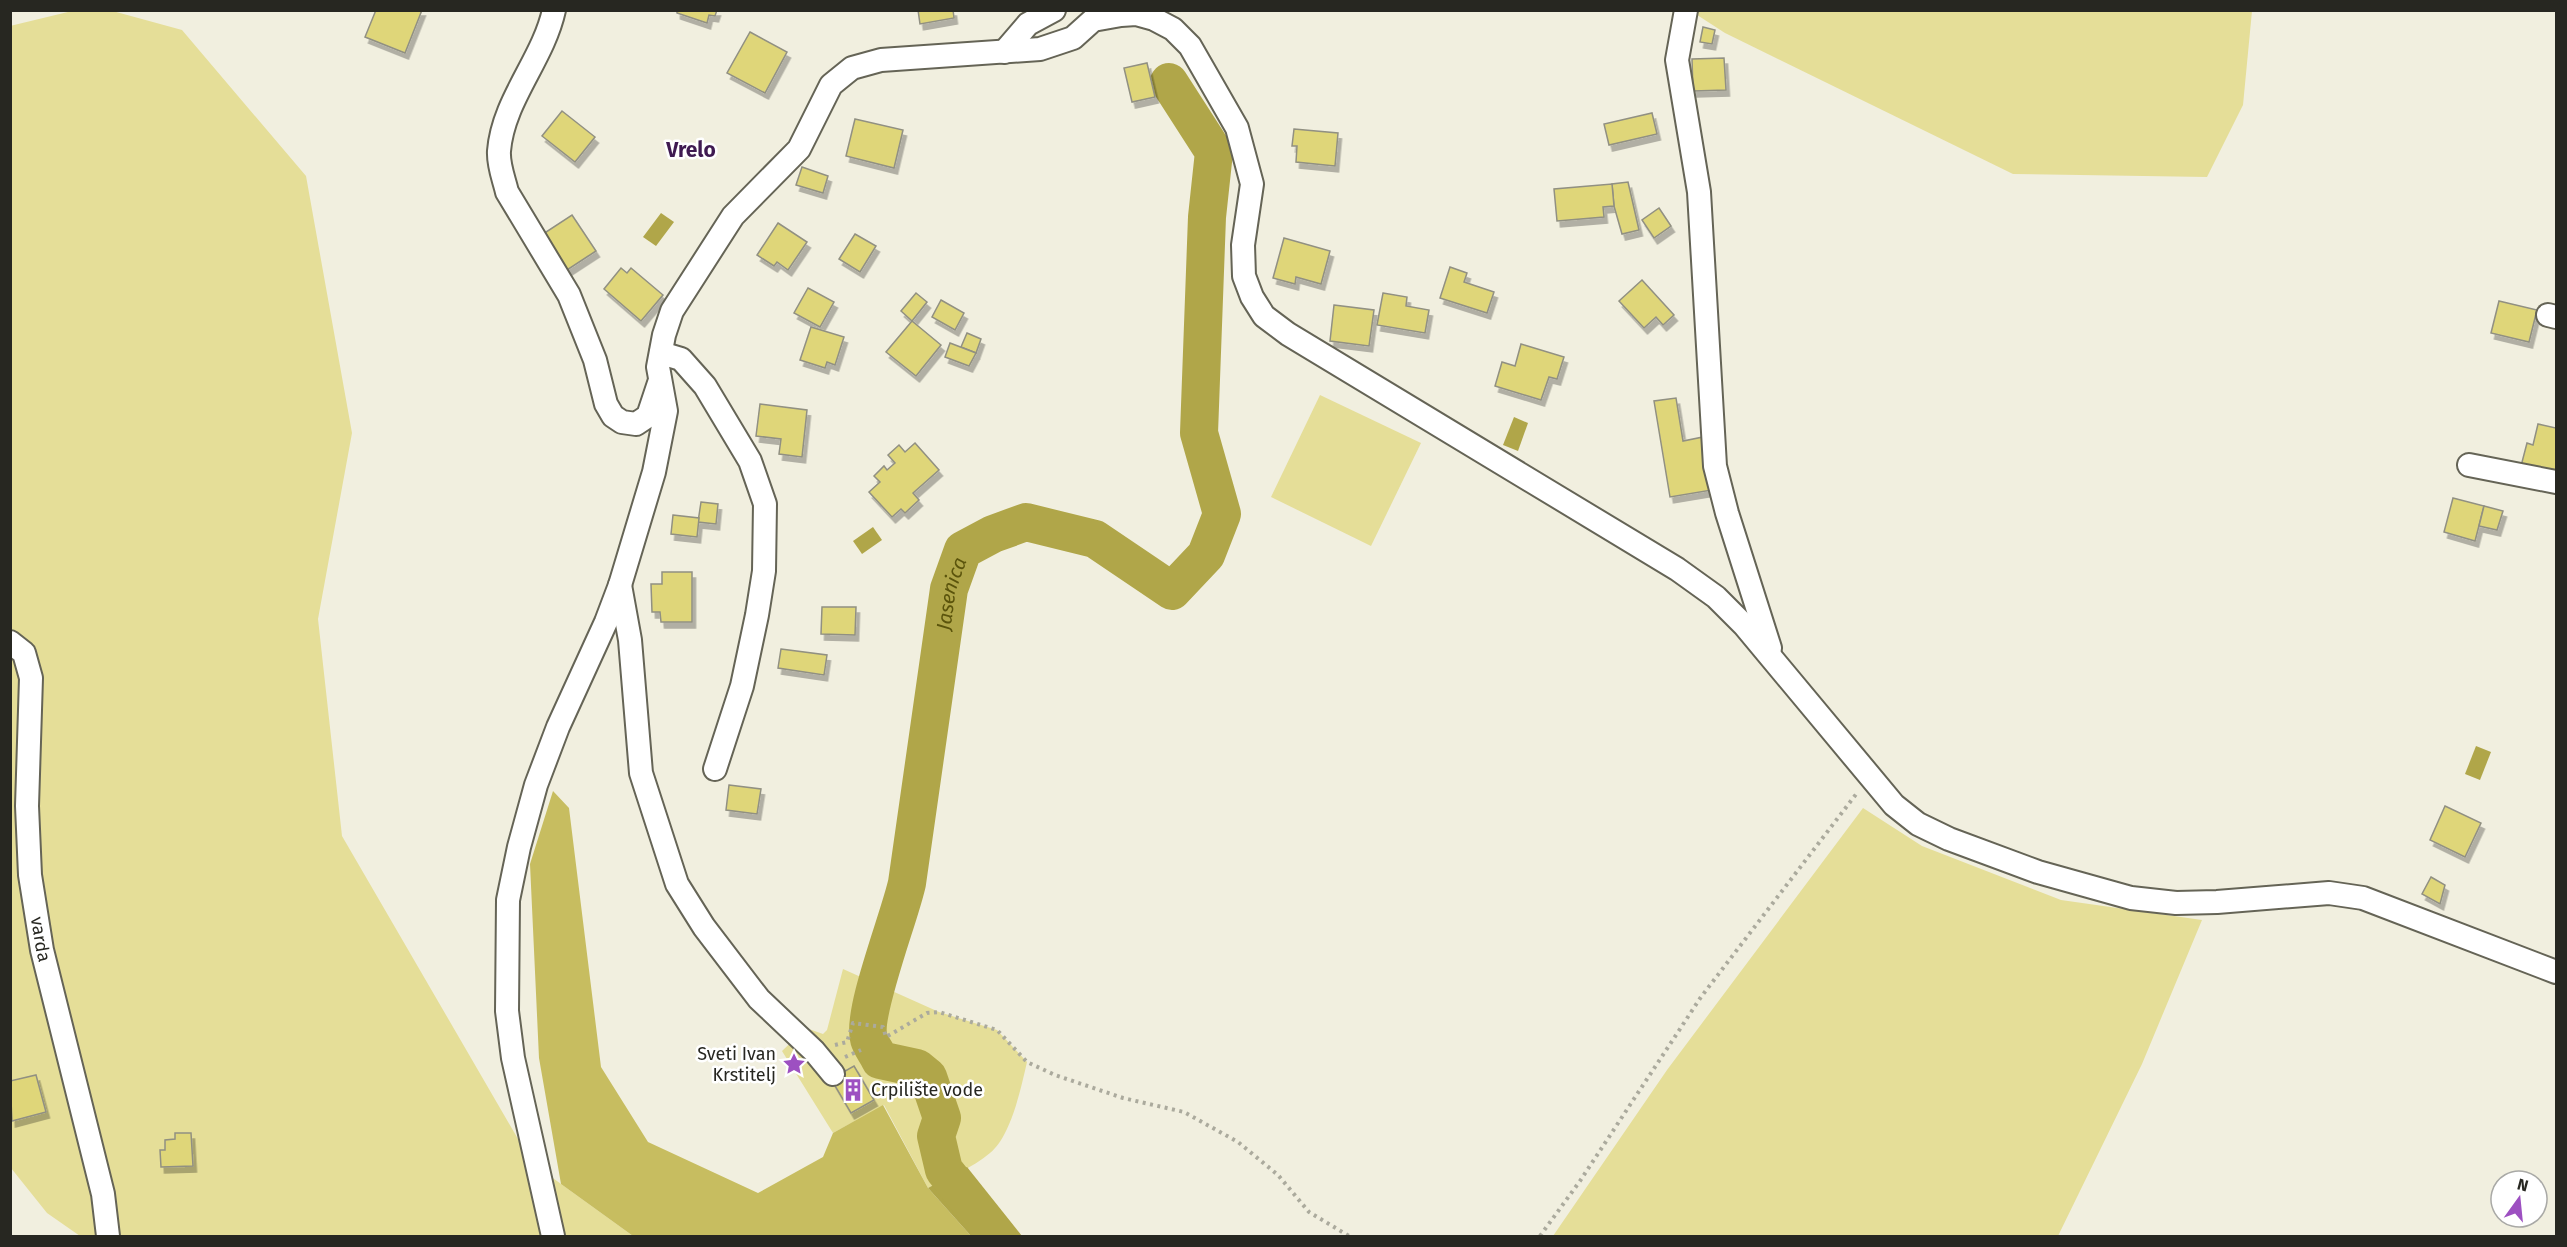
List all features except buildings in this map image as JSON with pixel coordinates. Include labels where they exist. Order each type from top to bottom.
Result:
[{"type":"street","points":[[554,10],[542,49],[515,99],[503,129],[499,154],[505,184],[569,295],[595,360],[606,404],[613,416],[622,422],[636,424],[648,416],[660,381]]},
{"type":"street","points":[[1004,52],[1028,24],[1054,10]]},
{"type":"street","points":[[1686,10],[1677,60],[1699,192],[1714,466],[1726,513],[1773,660]]},
{"type":"street","points":[[553,1236],[513,1058],[507,1011],[508,900],[536,785],[620,585],[658,452],[666,411],[658,367],[672,311],[733,216],[799,149],[831,85],[842,74],[881,60],[1040,49],[1073,38],[1093,20],[1121,15],[1136,14],[1154,18],[1173,29],[1190,46],[1237,128],[1247,157],[1252,184],[1243,245],[1244,276],[1252,297],[1264,315],[1288,334],[1677,568],[1716,597],[1744,625],[1894,805],[1918,824],[2038,872],[2121,895],[2176,903],[2301,893],[2330,893],[2363,897],[2556,972]]},
{"type":"street","points":[[661,353],[681,359],[705,386],[750,461],[765,504],[764,571],[742,686],[715,769]]},
{"type":"street","points":[[2469,465],[2556,482]]},
{"type":"street","points":[[620,585],[630,640],[641,773],[677,884],[704,927],[759,999],[814,1051],[833,1074]]},
{"type":"street","name":"varda","points":[[10,642],[24,653],[31,678],[27,806],[30,875],[40,939],[69,1066],[103,1194],[108,1236]]},
{"type":"path","points":[[1539,1236],[1580,1181],[1701,996],[1872,777]]},
{"type":"path","points":[[848,1042],[853,1023],[883,1027],[886,1037],[927,1013],[939,1012],[997,1030],[1027,1062],[1055,1075],[1123,1098],[1184,1112],[1238,1142],[1278,1175],[1309,1212],[1349,1236]]},
{"type":"shaded area","points":[[109,10],[182,30],[306,176],[352,433],[318,619],[342,836],[532,1163],[633,1236],[80,1236],[47,1213],[11,1168],[10,26],[72,11]]},
{"type":"shaded area","points":[[1691,11],[2252,11],[2243,105],[2207,177],[2013,174],[1725,33]]},
{"type":"shaded area","points":[[661,213],[674,222],[656,246],[643,237]]},
{"type":"shaded area","points":[[1320,395],[1421,443],[1371,546],[1271,497]]},
{"type":"shaded area","points":[[1514,417],[1528,423],[1518,451],[1503,445]]},
{"type":"shaded area","points":[[873,527],[882,540],[862,554],[853,541]]},
{"type":"shaded area","points":[[2476,746],[2491,752],[2480,780],[2465,774]]},
{"type":"shaded area","points":[[553,791],[569,808],[601,1067],[648,1142],[758,1193],[823,1157],[833,1133],[883,1105],[928,1188],[971,1236],[633,1236],[561,1184],[539,1058],[530,864]]},
{"type":"shaded area","points":[[1863,808],[1922,846],[2061,900],[2202,920],[2142,1064],[2058,1236],[1553,1236],[1667,1070]]},
{"type":"shaded area","points":[[843,969],[939,1012],[997,1030],[1027,1062],[1009,1124],[1004,1135],[990,1153],[968,1168],[928,1188],[884,1105],[833,1133],[782,1051],[806,1028],[823,1034],[827,1030]]},
{"type":"shaded area","points":[[967,1167],[1022,1236],[971,1236],[928,1188]]},
{"type":"waterway","name":"Jasenica","points":[[997,1236],[944,1170],[936,1136],[942,1118],[928,1077],[917,1068],[880,1060],[869,1039],[868,1026],[882,964],[907,883],[949,589],[963,550],[993,534],[1026,522],[1095,539],[1172,591],[1206,555],[1222,514],[1199,433],[1207,217],[1214,152],[1169,82]]},
{"type":"place","name":"Sveti Ivan Krstitelj","points":[[794,1064]]},
{"type":"place","name":"Crpilište vode","points":[[853,1090]]},
{"type":"district","name":"Vrelo","points":[[691,150]]}]
